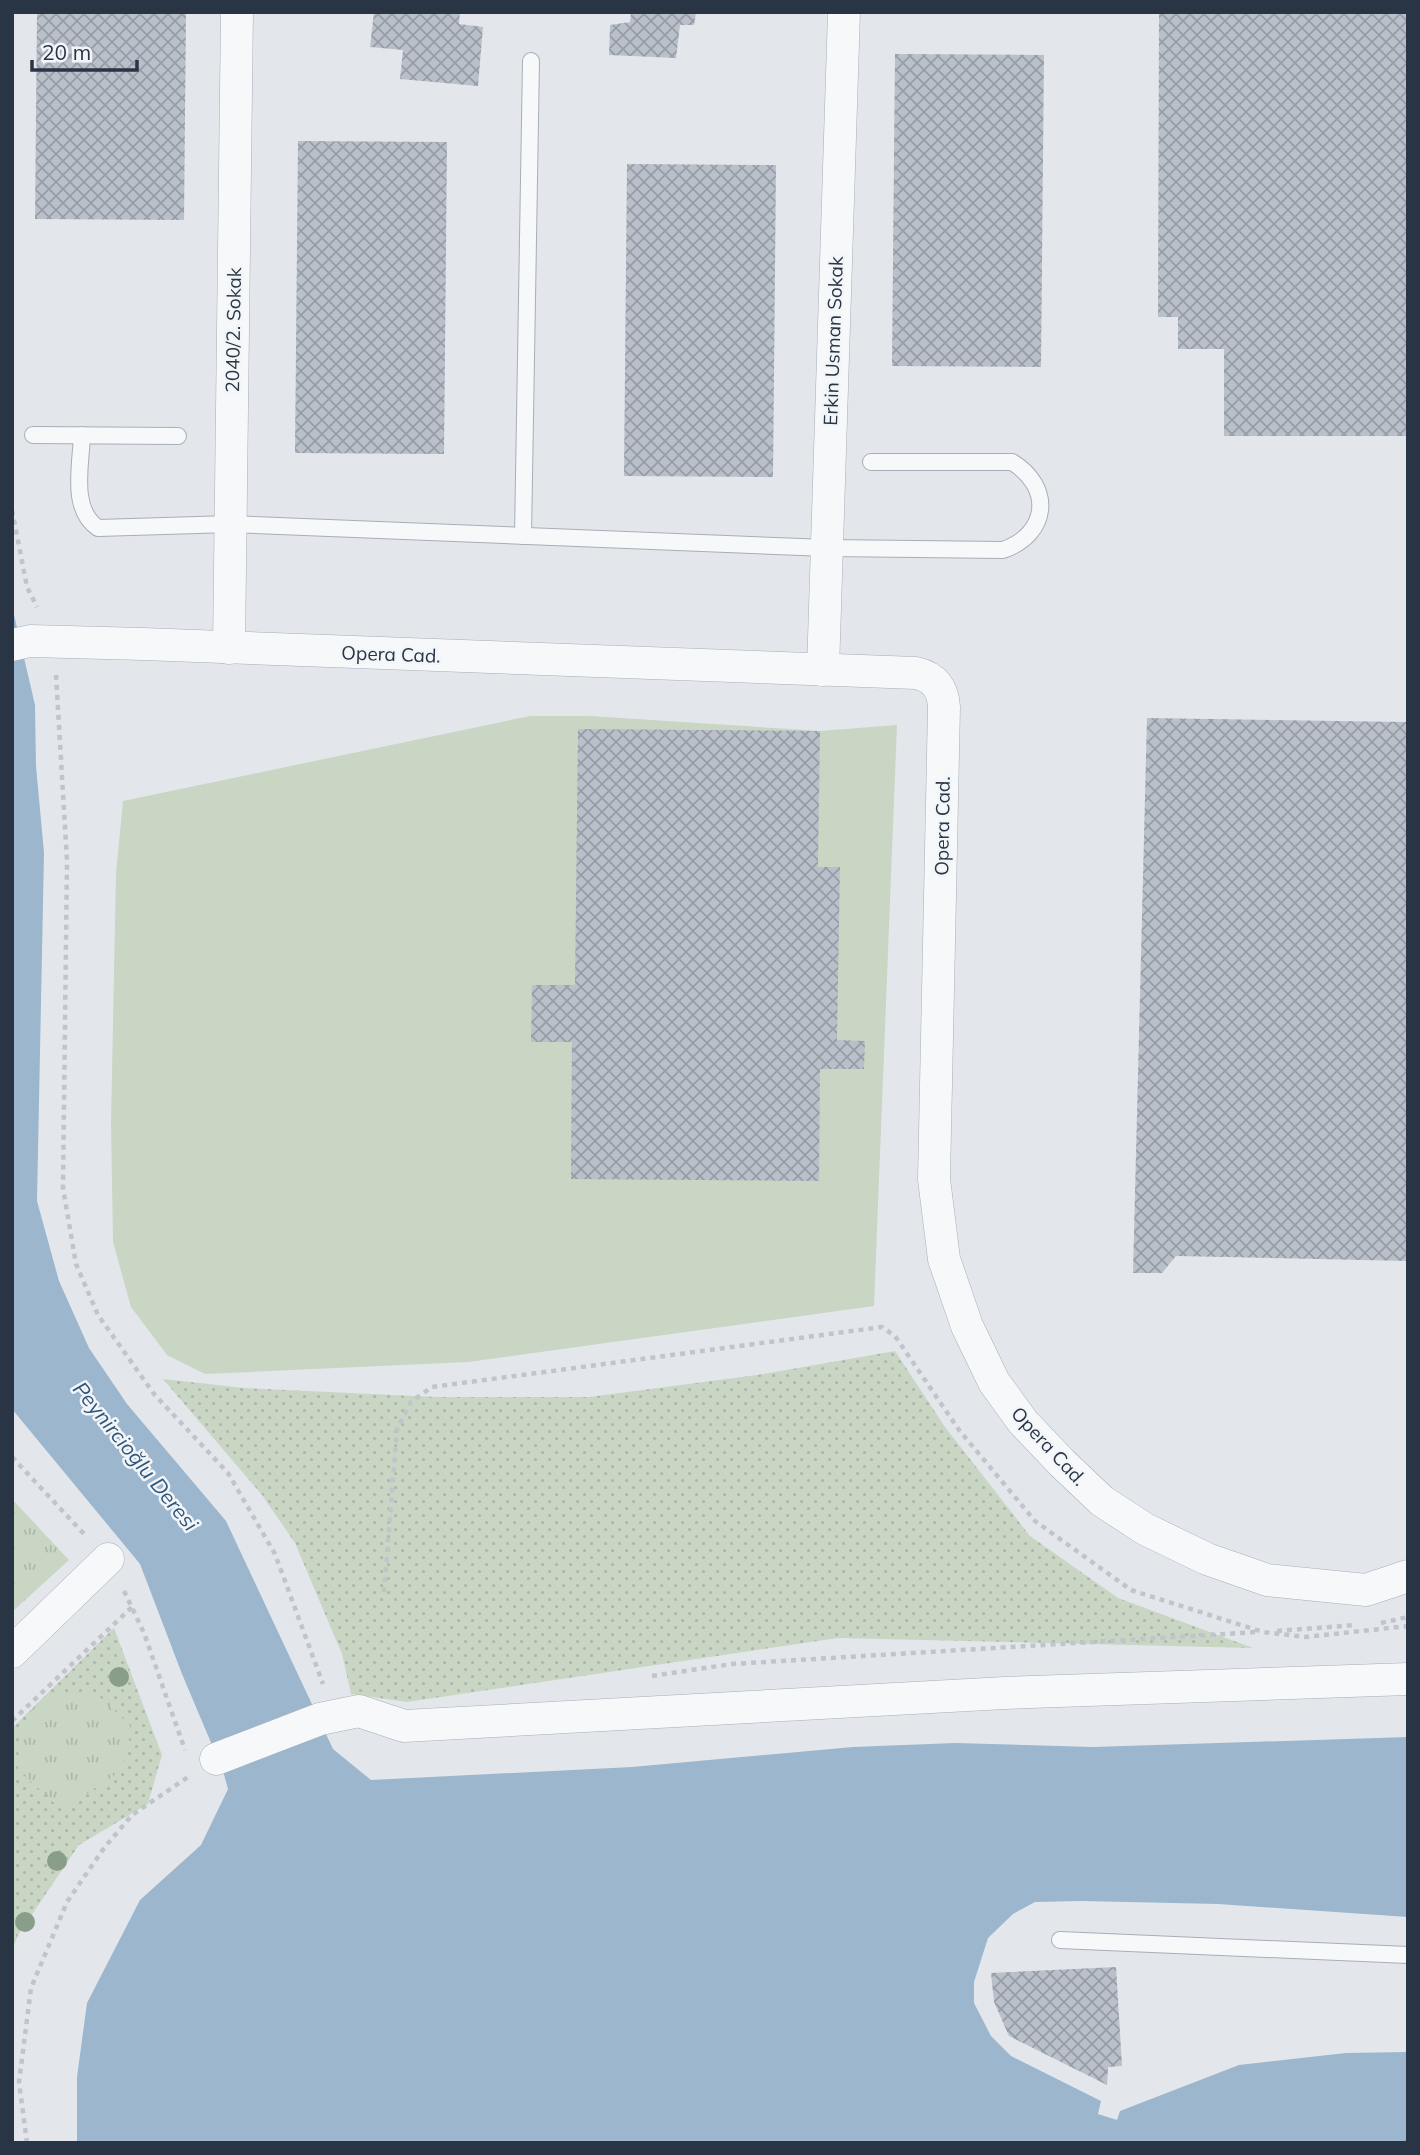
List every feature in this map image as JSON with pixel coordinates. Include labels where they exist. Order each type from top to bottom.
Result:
[{"type":"street","name":"2040/2. Sokak","points":[[229,648],[237,12]]},
{"type":"street","name":"Erkin Usman Sokak","points":[[823,670],[844,12]]},
{"type":"street","name":"Opera Cad.","points":[[32,643],[916,673],[934,681],[943,697],[934,1179],[944,1259],[967,1326],[994,1382],[1023,1422],[1102,1500],[1145,1529],[1207,1559],[1267,1580],[1366,1590],[1408,1576]]},
{"type":"street","points":[[12,1652],[108,1559]]},
{"type":"street","points":[[1366,1590],[1408,1587]]},
{"type":"street","points":[[205,1767],[328,1718],[359,1711],[404,1726],[1005,1693],[1408,1679]]},
{"type":"lane","points":[[523,536],[531,61]]},
{"type":"lane","points":[[33,435],[178,436]]},
{"type":"lane","points":[[82,435],[79,499],[86,517],[98,528],[231,524],[827,548],[1003,550],[1017,545],[1028,536],[1036,524],[1040,503],[1035,482],[1025,470],[1012,462],[871,462]]},
{"type":"lane","points":[[1060,1940],[1408,1955]]},
{"type":"path","points":[[12,510],[27,587],[32,643],[66,861],[63,1188],[76,1264],[98,1315],[154,1394],[228,1473],[275,1554],[328,1718]]},
{"type":"path","points":[[384,1592],[397,1430],[411,1402],[432,1387],[882,1327],[895,1336],[958,1430],[1035,1521],[1131,1590],[1263,1632],[1306,1637],[1408,1626]]},
{"type":"path","points":[[12,1457],[108,1559],[145,1633],[205,1767],[167,1789],[132,1815],[103,1848],[67,1902],[31,1988],[19,2082],[27,2143]]},
{"type":"path","points":[[12,1721],[132,1607]]},
{"type":"path","points":[[641,1678],[732,1664],[1263,1632],[1378,1624],[1408,1617]]},
{"type":"green space","points":[[530,716],[590,716],[820,731],[897,725],[874,1306],[468,1362],[205,1374],[167,1355],[131,1307],[113,1242],[111,1123],[116,873],[123,801]]},
{"type":"green space","points":[[895,1351],[945,1427],[1030,1536],[1118,1598],[1253,1648],[838,1638],[407,1702],[351,1694],[342,1654],[295,1543],[262,1495],[163,1379],[244,1388],[437,1397],[589,1397],[757,1375]]},
{"type":"green space","points":[[12,1499],[69,1560],[12,1612]]},
{"type":"green space","points":[[114,1628],[162,1755],[148,1804],[79,1845],[18,1935],[12,1951],[12,1728]]},
{"type":"green space","points":[[50,1692],[98,1695],[132,1727],[121,1771],[62,1810],[18,1770],[19,1735],[32,1709]]},
{"type":"water","name":"Peynircioğlu Deresi","points":[[12,606],[35,705],[36,766],[44,853],[37,1201],[59,1281],[89,1348],[127,1404],[226,1521],[333,1749],[371,1780],[632,1767],[853,1747],[955,1743],[1093,1747],[1408,1737],[1408,1917],[1218,1904],[1035,1902],[1013,1914],[988,1938],[974,1982],[974,2003],[991,2036],[1011,2056],[1101,2101],[1098,2114],[1117,2120],[1120,2111],[1239,2065],[1346,2053],[1408,2052],[1408,2143],[77,2143],[77,2077],[87,2003],[140,1900],[201,1845],[228,1789],[140,1564],[12,1409]]},
{"type":"building","points":[[37,12],[186,12],[184,220],[35,219]]},
{"type":"building","points":[[374,12],[460,12],[459,24],[483,27],[478,86],[400,79],[403,50],[370,47]]},
{"type":"building","points":[[631,12],[696,12],[694,25],[680,25],[676,58],[609,55],[610,25],[630,22]]},
{"type":"building","points":[[1159,12],[1408,12],[1408,436],[1224,436],[1224,349],[1178,349],[1178,317],[1158,317]]},
{"type":"building","points":[[895,54],[1044,55],[1041,367],[892,366]]},
{"type":"building","points":[[298,141],[447,142],[444,454],[295,453]]},
{"type":"building","points":[[627,164],[776,165],[773,477],[624,476]]},
{"type":"building","points":[[1147,718],[1408,722],[1408,1261],[1176,1256],[1162,1273],[1133,1273]]},
{"type":"building","points":[[578,729],[820,731],[818,867],[840,867],[837,1040],[865,1041],[864,1069],[820,1069],[819,1181],[571,1179],[572,1042],[531,1042],[532,985],[575,985]]},
{"type":"building","points":[[1116,1967],[1122,2066],[1108,2067],[1107,2085],[1009,2036],[994,2002],[991,1973]]}]
